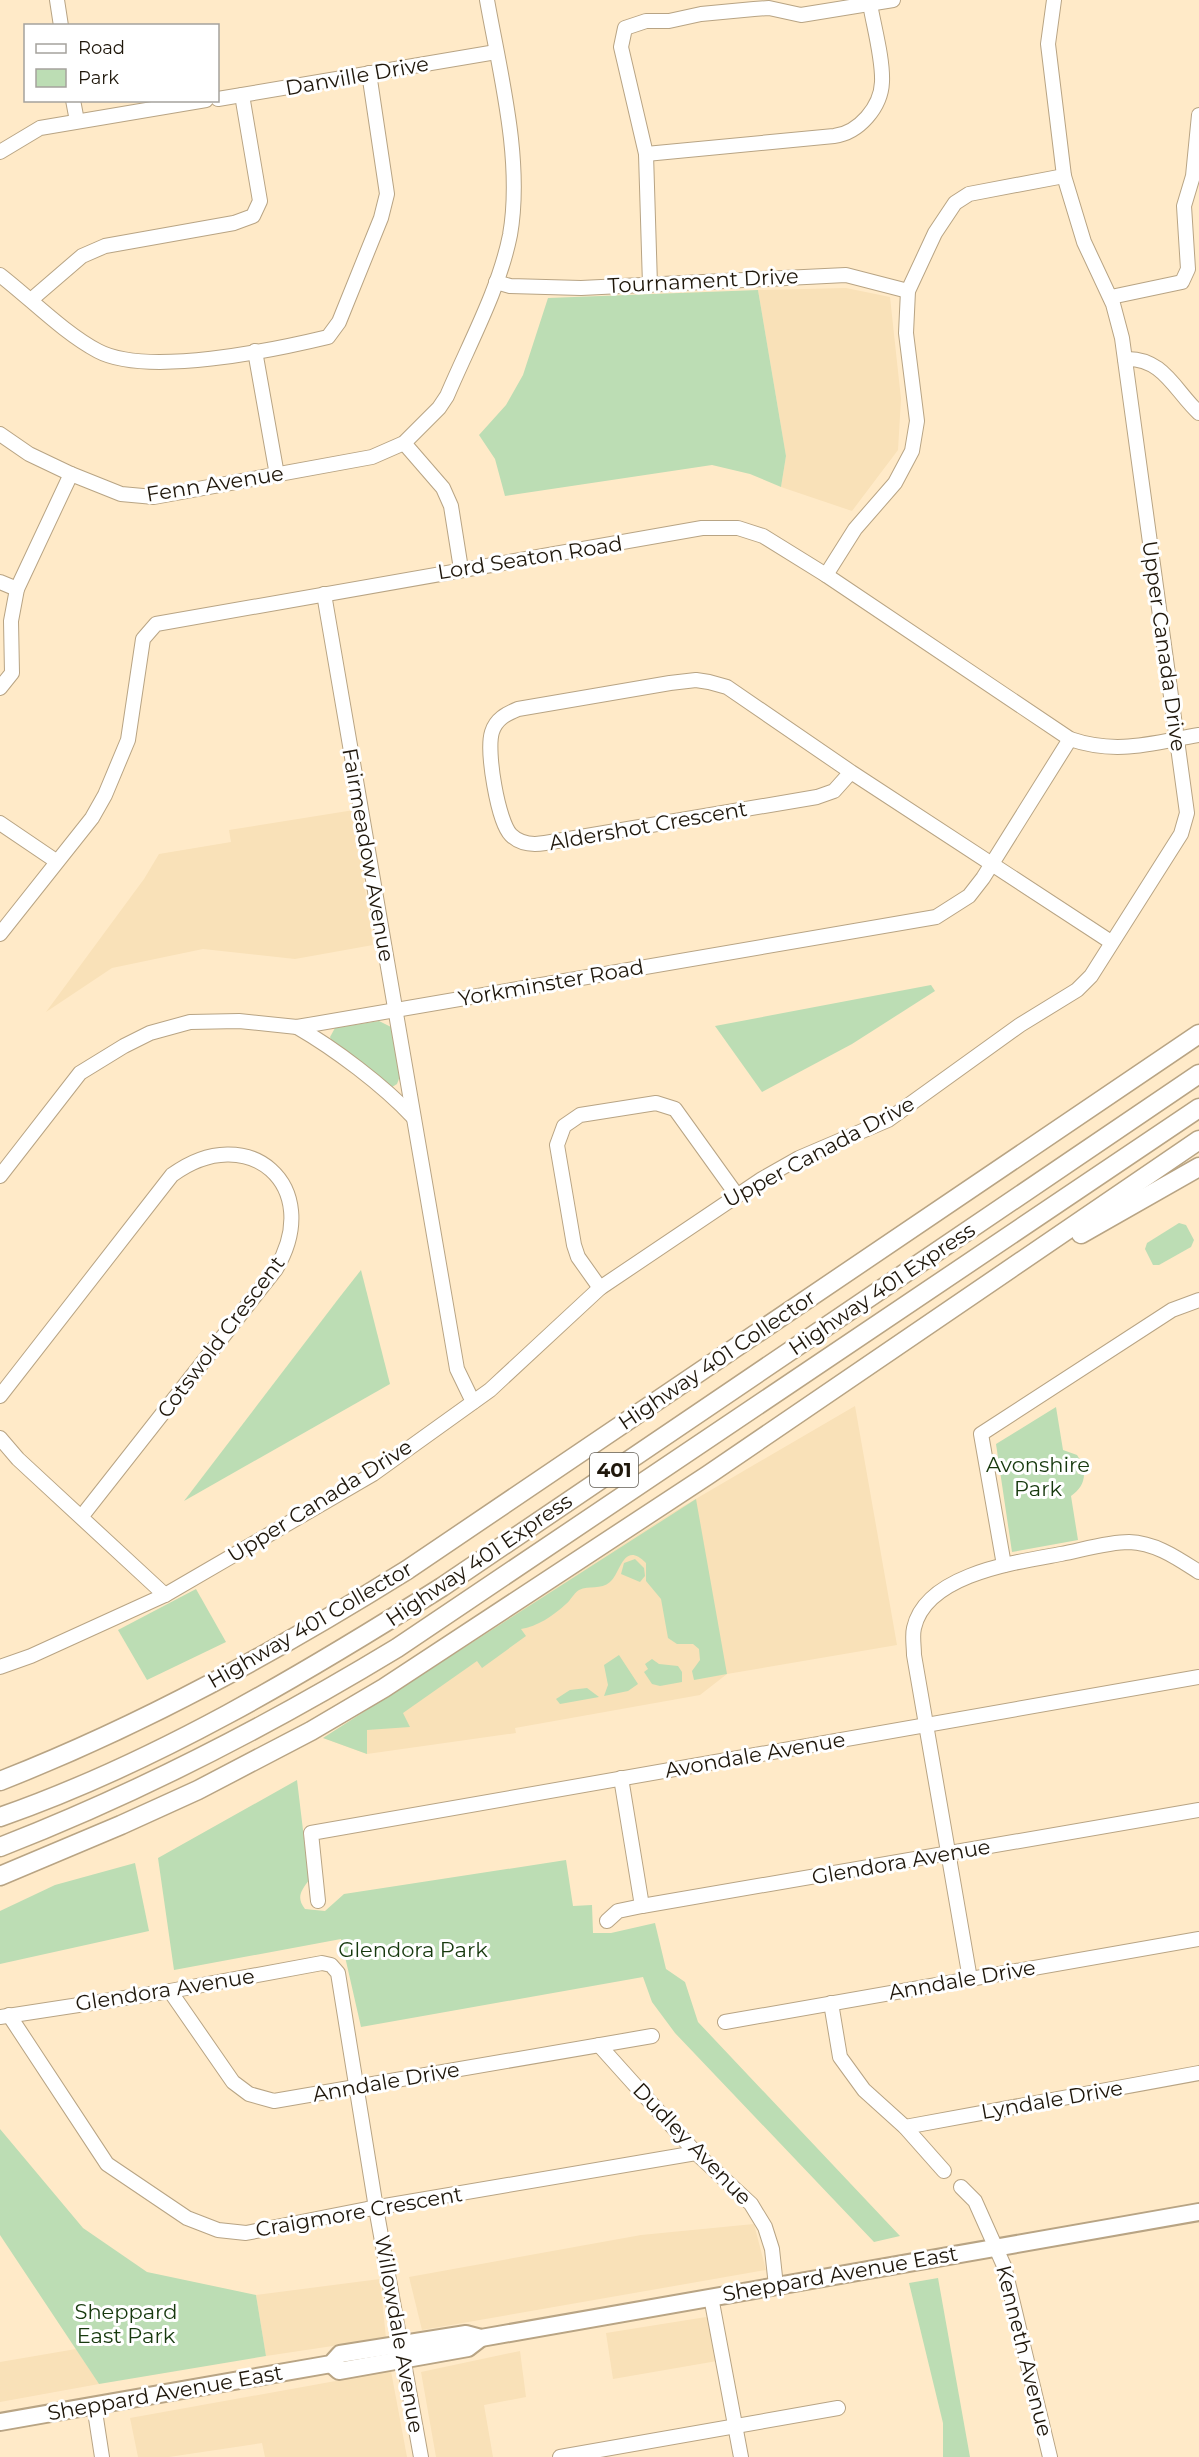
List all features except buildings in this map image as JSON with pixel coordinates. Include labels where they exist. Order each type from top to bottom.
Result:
[{"type":"highway","name":"Highway 401 Collector","points":[[0,1781],[180,1700],[306,1632],[407,1570],[1199,1032]]},
{"type":"highway","name":"Highway 401 Express","points":[[0,1817],[128,1763],[249,1702],[355,1642],[442,1587],[1199,1074]]},
{"type":"highway","name":"Highway 401 Express","points":[[0,1847],[190,1763],[280,1716],[398,1648],[1199,1108]]},
{"type":"highway","name":"401","points":[[0,1876],[91,1839],[198,1790],[347,1710],[492,1619],[1199,1140]]},
{"type":"highway","points":[[791,1417],[839,1394],[1041,1258],[1195,1169]]},
{"type":"main road","name":"Sheppard Avenue East","points":[[0,2422],[331,2364],[339,2371],[402,2353],[468,2348],[481,2338],[1199,2212]]},
{"type":"street","points":[[57,0],[61,24]]},
{"type":"street","points":[[461,569],[451,506],[443,488],[404,443],[439,408],[447,396],[496,282],[509,237],[514,196],[509,138],[487,0]]},
{"type":"street","points":[[650,285],[646,154],[621,47],[621,39],[629,25],[646,21],[669,21],[700,14],[762,8],[801,15],[893,0]]},
{"type":"street","name":"Upper Canada Drive","points":[[0,1667],[32,1656],[165,1595],[373,1474],[490,1390],[600,1288],[736,1194],[799,1158],[876,1127],[908,1107],[1020,1025],[1077,990],[1091,976],[1181,834],[1187,803],[1125,359],[1111,297],[1084,243],[1065,176],[1048,44],[1054,0]]},
{"type":"street","points":[[646,154],[834,136],[850,132],[863,122],[880,94],[882,80],[870,4]]},
{"type":"street","name":"Danville Drive","points":[[219,99],[496,52]]},
{"type":"street","points":[[0,275],[96,350],[120,359],[154,364],[184,363],[328,337],[344,309],[381,218],[387,194],[369,73]]},
{"type":"street","points":[[32,299],[82,256],[105,246],[234,223],[258,211],[260,201],[242,95]]},
{"type":"street","points":[[73,102],[77,120]]},
{"type":"street","points":[[0,152],[40,128],[193,102]]},
{"type":"street","points":[[1111,297],[1182,282],[1185,278],[1188,269],[1184,206],[1193,176],[1199,115]]},
{"type":"street","points":[[826,575],[855,529],[895,483],[914,442],[917,422],[906,333],[908,291],[920,260],[935,233],[960,199],[977,191],[1065,176]]},
{"type":"street","name":"Tournament Drive","points":[[496,282],[544,287],[650,285],[834,274],[865,279],[908,291]]},
{"type":"street","points":[[255,351],[277,475]]},
{"type":"street","points":[[1125,359],[1145,360],[1156,366],[1199,413]]},
{"type":"street","name":"Fenn Avenue","points":[[0,434],[29,454],[71,474],[121,494],[136,497],[154,497],[372,457],[404,443]]},
{"type":"street","points":[[0,688],[12,673],[11,621],[17,589],[71,474]]},
{"type":"street","name":"Lord Seaton Road","points":[[0,934],[99,807],[125,748],[132,720],[141,647],[148,630],[156,624],[169,621],[461,569],[722,527],[738,528],[763,536],[826,575],[1070,739],[1092,746],[1119,749],[1199,735]]},
{"type":"street","points":[[0,582],[17,589]]},
{"type":"street","name":"Fairmeadow Avenue","points":[[324,594],[457,1370],[473,1402]]},
{"type":"street","name":"Aldershot Crescent","points":[[851,772],[834,791],[817,797],[545,843],[522,843],[512,836],[501,819],[490,745],[496,724],[505,714],[518,709],[696,680],[727,687],[851,772],[1112,942]]},
{"type":"street","name":"Yorkminster Road","points":[[0,1176],[80,1073],[150,1033],[190,1022],[239,1021],[297,1027],[395,1012],[576,977],[936,917],[969,896],[992,864],[1070,739]]},
{"type":"street","points":[[0,823],[56,861]]},
{"type":"street","points":[[297,1027],[395,1098],[412,1117]]},
{"type":"street","points":[[600,1288],[578,1257],[574,1245],[558,1158],[559,1136],[570,1120],[579,1115],[624,1107],[656,1103],[667,1105],[681,1116],[736,1194]]},
{"type":"street","name":"Cotswold Crescent","points":[[0,1396],[172,1175],[188,1163],[224,1152],[261,1162],[280,1179],[292,1207],[293,1224],[291,1239],[276,1269],[82,1516]]},
{"type":"street","points":[[1004,1565],[981,1434],[1172,1310],[1199,1300]]},
{"type":"street","points":[[0,1438],[18,1459],[165,1595]]},
{"type":"street","points":[[970,1979],[914,1655],[913,1629],[917,1618],[933,1598],[969,1575],[1004,1565],[1128,1542],[1164,1549],[1199,1572]]},
{"type":"street","name":"Avondale Avenue","points":[[318,1901],[312,1833],[1199,1677]]},
{"type":"street","points":[[621,1778],[642,1906]]},
{"type":"street","name":"Glendora Avenue","points":[[607,1921],[618,1911],[642,1906],[1199,1810]]},
{"type":"street","name":"Anndale Drive","points":[[725,2022],[1199,1939]]},
{"type":"street","name":"Glendora Avenue","points":[[5,2016],[170,1991],[322,1963],[331,1965]]},
{"type":"street","name":"Willowdale Avenue","points":[[331,1965],[338,1973],[376,2208],[421,2457]]},
{"type":"street","name":"Anndale Drive","points":[[170,1991],[233,2082],[249,2094],[274,2101],[652,2036]]},
{"type":"street","points":[[831,2003],[840,2057],[864,2090],[905,2127],[944,2171]]},
{"type":"street","name":"Craigmore Crescent","points":[[5,2016],[107,2164],[187,2218],[218,2230],[246,2233],[376,2208],[696,2153]]},
{"type":"street","name":"Dudley Avenue","points":[[599,2045],[696,2153],[751,2204],[765,2227],[772,2249],[776,2286]]},
{"type":"street","name":"Lyndale Drive","points":[[905,2127],[1199,2073]]},
{"type":"street","name":"Kenneth Avenue","points":[[961,2187],[975,2201],[1004,2266],[1050,2457]]},
{"type":"street","points":[[711,2297],[741,2457]]},
{"type":"street","points":[[94,2405],[102,2457]]},
{"type":"street","points":[[560,2457],[838,2408]]},
{"type":"shaded area","points":[[846,288],[890,297],[901,399],[898,450],[852,511],[781,487],[786,456],[758,290]]},
{"type":"shaded area","points":[[354,810],[373,945],[295,959],[203,949],[112,968],[46,1012],[144,879],[159,854],[231,842],[229,830]]},
{"type":"shaded area","points":[[855,1406],[897,1645],[727,1674],[700,1695],[515,1728],[516,1733],[367,1754],[323,1738],[670,1514]]},
{"type":"shaded area","points":[[754,2224],[766,2270],[422,2330],[409,2277],[641,2235]]},
{"type":"shaded area","points":[[380,2279],[386,2338],[266,2356],[256,2295]]},
{"type":"shaded area","points":[[706,2317],[709,2320],[717,2361],[613,2379],[606,2333]]},
{"type":"shaded area","points":[[76,2349],[99,2384],[0,2402],[0,2362]]},
{"type":"shaded area","points":[[520,2351],[526,2397],[484,2405],[493,2457],[436,2457],[421,2372]]},
{"type":"shaded area","points":[[391,2371],[407,2457],[265,2457],[262,2443],[169,2457],[138,2457],[130,2418]]},
{"type":"green space","points":[[758,290],[786,456],[781,487],[750,474],[712,465],[505,496],[495,459],[479,435],[506,405],[523,375],[548,298]]},
{"type":"green space","points":[[931,985],[935,991],[852,1044],[762,1092],[715,1026]]},
{"type":"green space","points":[[379,1021],[391,1027],[400,1076],[397,1084],[392,1087],[382,1083],[332,1042],[330,1037],[335,1028]]},
{"type":"green space","points":[[1179,1223],[1186,1225],[1194,1240],[1191,1247],[1159,1265],[1153,1265],[1145,1249],[1147,1243]]},
{"type":"green space","points":[[361,1270],[390,1384],[184,1501],[339,1298]]},
{"type":"green space","name":"Avonshire Park","points":[[1056,1407],[1063,1450],[1077,1455],[1084,1466],[1076,1468],[1078,1474],[1084,1474],[1084,1478],[1071,1496],[1078,1540],[1012,1552],[996,1444]]},
{"type":"green space","points":[[696,1499],[727,1674],[694,1680],[692,1671],[700,1660],[699,1649],[693,1644],[677,1644],[668,1638],[661,1599],[646,1581],[646,1563],[632,1555],[624,1560],[610,1582],[599,1587],[579,1590],[551,1616],[533,1626],[521,1629],[526,1636],[482,1668],[477,1661],[403,1713],[410,1727],[367,1730],[367,1754],[323,1738]]},
{"type":"green space","points":[[635,1559],[644,1568],[645,1576],[640,1582],[621,1574],[624,1563]]},
{"type":"green space","points":[[196,1589],[226,1642],[147,1680],[118,1630]]},
{"type":"green space","points":[[619,1655],[638,1684],[628,1691],[604,1696],[608,1685],[604,1665]]},
{"type":"green space","points":[[652,1659],[659,1664],[678,1666],[682,1672],[682,1682],[660,1686],[652,1684],[644,1672],[648,1669],[645,1664]]},
{"type":"green space","points":[[587,1688],[599,1697],[560,1704],[556,1699],[570,1690]]},
{"type":"green space","name":"Glendora Park","points":[[297,1780],[309,1880],[300,1897],[305,1909],[325,1911],[344,1894],[566,1860],[573,1906],[592,1905],[593,1933],[611,1933],[655,1923],[666,1969],[685,1982],[698,2022],[900,2236],[874,2242],[675,2033],[652,2002],[643,1977],[361,2027],[341,1939],[174,1970],[158,1858]]},
{"type":"green space","points":[[135,1863],[149,1931],[0,1964],[0,1911],[55,1885]]},
{"type":"green space","name":"Sheppard East Park","points":[[0,2129],[83,2228],[147,2272],[256,2295],[266,2356],[99,2384],[0,2235]]},
{"type":"green space","points":[[938,2278],[970,2457],[943,2457],[943,2423],[909,2283]]}]
